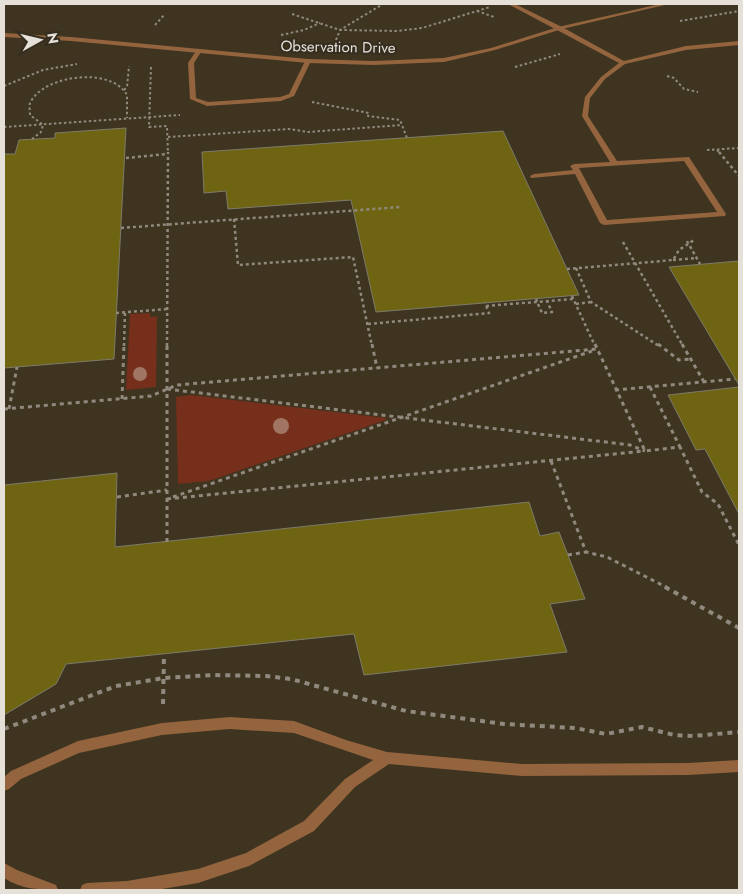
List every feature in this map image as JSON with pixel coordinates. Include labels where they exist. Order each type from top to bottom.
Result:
[{"type":"street","points":[[511,4],[560,28],[623,63]]},
{"type":"street","name":"Observation Drive","points":[[4,35],[151,46],[198,52],[308,61],[374,63],[444,60],[493,49],[560,28],[666,4]]},
{"type":"street","points":[[615,164],[585,116],[587,98],[603,78],[623,63],[686,48],[739,43]]},
{"type":"street","points":[[198,52],[191,63],[193,100],[207,104],[281,99],[292,95],[308,61]]},
{"type":"street","points":[[686,159],[722,214],[604,223],[574,166],[615,164],[686,159]]},
{"type":"street","points":[[534,176],[577,172]]},
{"type":"street","points":[[4,785],[16,775],[78,747],[162,729],[230,723],[294,727],[346,746],[387,758],[522,770],[688,770],[739,766]]},
{"type":"street","points":[[87,890],[127,888],[198,876],[248,859],[309,826],[350,783],[387,758]]},
{"type":"street","points":[[4,870],[12,876],[51,890]]},
{"type":"path","points":[[340,30],[383,4]]},
{"type":"path","points":[[292,14],[340,30],[384,32],[416,29],[493,6]]},
{"type":"path","points":[[673,22],[739,10]]},
{"type":"path","points":[[164,14],[152,28],[149,127],[167,126],[168,137],[167,542]]},
{"type":"path","points":[[514,68],[560,53]]},
{"type":"path","points":[[124,90],[127,86],[130,62]]},
{"type":"path","points":[[4,86],[43,70],[81,63]]},
{"type":"path","points":[[662,75],[674,78],[684,89],[698,92]]},
{"type":"path","points":[[43,125],[32,118],[29,113],[29,106],[39,93],[56,83],[78,77],[93,76],[106,78],[124,90],[128,98],[127,119]]},
{"type":"path","points":[[309,102],[343,106],[342,109],[369,113],[368,116],[400,120],[407,138]]},
{"type":"path","points":[[4,127],[43,125]]},
{"type":"path","points":[[32,140],[41,132],[43,125]]},
{"type":"path","points":[[168,137],[289,129],[308,132],[402,125]]},
{"type":"path","points":[[739,148],[717,150],[739,176]]},
{"type":"path","points":[[126,158],[167,154]]},
{"type":"path","points":[[121,228],[400,207]]},
{"type":"path","points":[[234,219],[238,265],[353,257],[378,368]]},
{"type":"path","points":[[611,223],[704,382]]},
{"type":"path","points":[[673,260],[679,250],[688,243]]},
{"type":"path","points":[[567,269],[697,258]]},
{"type":"path","points":[[576,268],[591,302],[604,312],[642,333],[679,360],[691,359]]},
{"type":"path","points":[[368,324],[489,313],[486,305],[547,301],[572,297],[645,451]]},
{"type":"path","points":[[536,299],[542,313],[552,312],[547,301]]},
{"type":"path","points":[[576,304],[591,302]]},
{"type":"path","points":[[116,313],[167,309]]},
{"type":"path","points":[[122,398],[125,312]]},
{"type":"path","points":[[4,409],[151,396],[177,385],[597,349]]},
{"type":"path","points":[[167,499],[597,349]]},
{"type":"path","points":[[9,409],[16,367]]},
{"type":"path","points":[[615,390],[735,379]]},
{"type":"path","points":[[650,387],[702,492],[718,504],[739,545]]},
{"type":"path","points":[[167,389],[630,446],[645,451]]},
{"type":"path","points":[[167,499],[680,447]]},
{"type":"path","points":[[551,461],[586,552]]},
{"type":"path","points":[[117,497],[167,490]]},
{"type":"path","points":[[568,555],[596,552],[699,604],[739,628]]},
{"type":"path","points":[[162,729],[164,654]]},
{"type":"path","points":[[4,729],[98,692],[164,678],[213,675],[283,678],[406,711],[439,717],[504,724],[575,728],[606,734],[642,727],[674,735],[693,736],[739,732]]},
{"type":"shaded area","points":[[4,4],[739,4],[739,890],[4,890]]},
{"type":"shaded area","points":[[150,313],[150,317],[157,316],[156,387],[126,390],[130,314]]},
{"type":"shaded area","points":[[191,395],[386,418],[386,420],[209,481],[178,484],[176,397]]},
{"type":"building","points":[[126,128],[114,359],[4,368],[4,154],[15,154],[19,140],[55,138],[55,133]]},
{"type":"building","points":[[503,131],[579,295],[376,312],[351,200],[228,209],[226,191],[204,193],[202,152]]},
{"type":"building","points":[[739,261],[739,385],[669,267]]},
{"type":"building","points":[[739,387],[739,514],[705,449],[696,450],[668,395]]},
{"type":"building","points":[[117,473],[115,547],[529,502],[540,536],[559,532],[585,599],[550,604],[567,652],[364,675],[354,634],[66,664],[56,684],[4,715],[4,485]]}]
